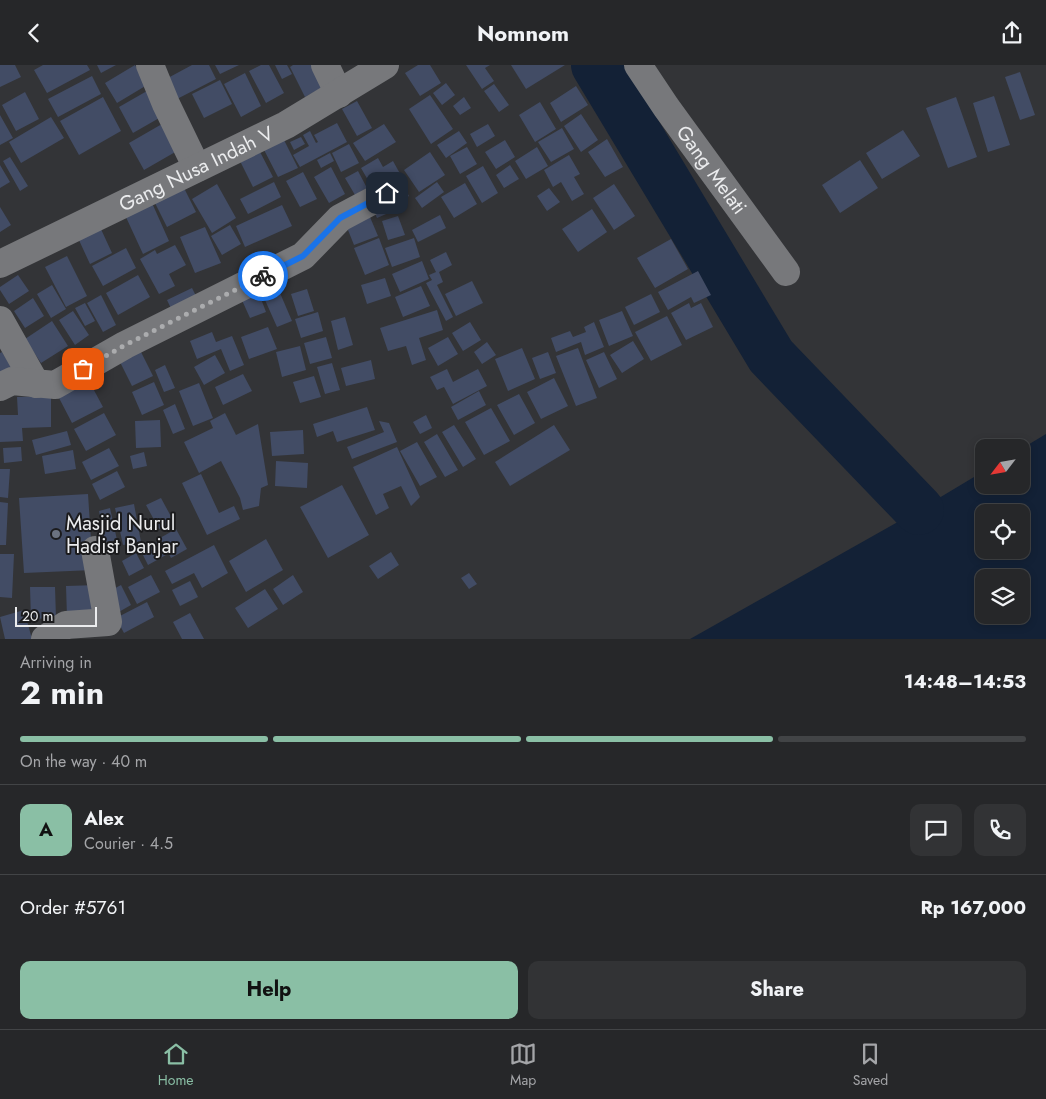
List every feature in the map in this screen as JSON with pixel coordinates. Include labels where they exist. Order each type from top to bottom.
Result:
[{"type":"street","points":[[150,65],[166,104],[197,168]]},
{"type":"street","points":[[325,65],[339,94]]},
{"type":"street","name":"Gang Nusa Indah V","points":[[0,264],[286,125],[385,65]]},
{"type":"street","name":"Gang Melati","points":[[638,65],[666,107],[786,272]]},
{"type":"street","points":[[0,387],[12,381],[55,385],[125,345],[303,256],[340,218],[387,193]]},
{"type":"street","points":[[0,320],[36,384]]},
{"type":"street","points":[[45,639],[66,625],[108,622],[96,550]]},
{"type":"water","points":[[1046,434],[1046,639],[690,639],[975,476],[975,494],[1030,494],[1030,444]]},
{"type":"building","points":[[0,65],[15,65],[21,77],[0,87]]},
{"type":"building","points":[[43,65],[87,65],[90,70],[47,93],[34,70]]},
{"type":"building","points":[[97,65],[116,65],[101,73]]},
{"type":"building","points":[[135,65],[147,85],[117,103],[105,83]]},
{"type":"building","points":[[192,65],[209,65],[216,79],[177,99],[166,79]]},
{"type":"building","points":[[215,65],[239,65],[220,74]]},
{"type":"building","points":[[261,65],[269,65],[284,93],[266,103],[249,71]]},
{"type":"building","points":[[275,65],[287,65],[292,74],[282,79]]},
{"type":"building","points":[[293,65],[316,65],[327,85],[305,97],[290,67]]},
{"type":"building","points":[[418,65],[430,65],[441,83],[420,96],[405,73]]},
{"type":"building","points":[[466,65],[490,65],[485,68],[494,81],[482,89]]},
{"type":"building","points":[[511,65],[565,65],[526,89]]},
{"type":"building","points":[[1020,72],[1035,115],[1020,120],[1005,77]]},
{"type":"building","points":[[245,73],[261,106],[241,117],[224,84]]},
{"type":"building","points":[[92,76],[101,94],[58,117],[48,99]]},
{"type":"building","points":[[220,80],[232,104],[204,118],[192,94]]},
{"type":"building","points":[[446,83],[455,95],[442,105],[433,93]]},
{"type":"building","points":[[494,84],[509,105],[499,112],[484,91]]},
{"type":"building","points":[[576,86],[588,105],[561,122],[550,103]]},
{"type":"building","points":[[147,91],[161,117],[133,133],[119,107]]},
{"type":"building","points":[[25,92],[39,119],[16,131],[2,105]]},
{"type":"building","points":[[430,95],[453,129],[431,144],[409,109]]},
{"type":"building","points":[[994,96],[1010,145],[988,152],[973,103]]},
{"type":"building","points":[[103,97],[121,131],[79,155],[60,121]]},
{"type":"building","points":[[464,97],[471,108],[460,115],[453,106]]},
{"type":"building","points":[[956,97],[977,157],[948,168],[926,108]]},
{"type":"building","points":[[357,101],[372,128],[357,136],[342,109]]},
{"type":"building","points":[[540,102],[556,129],[535,142],[519,115]]},
{"type":"building","points":[[581,114],[598,140],[581,152],[564,126]]},
{"type":"building","points":[[0,115],[13,138],[0,145]]},
{"type":"building","points":[[51,117],[64,138],[21,163],[9,142]]},
{"type":"building","points":[[337,123],[347,142],[300,167],[293,155],[309,146],[303,135],[310,131],[316,143],[318,142],[314,135]]},
{"type":"building","points":[[162,124],[177,151],[144,170],[129,143]]},
{"type":"building","points":[[384,124],[396,142],[365,161],[353,143]]},
{"type":"building","points":[[488,124],[495,136],[477,147],[470,134]]},
{"type":"building","points":[[562,128],[574,149],[551,162],[538,142]]},
{"type":"building","points":[[903,130],[920,156],[882,179],[866,153]]},
{"type":"building","points":[[459,131],[467,143],[446,158],[437,145]]},
{"type":"building","points":[[281,134],[298,168],[278,177],[261,144]]},
{"type":"building","points":[[301,137],[305,144],[294,150],[290,142]]},
{"type":"building","points":[[607,139],[623,167],[605,177],[588,152]]},
{"type":"building","points":[[505,140],[515,157],[496,169],[485,152]]},
{"type":"building","points":[[349,144],[359,163],[341,172],[332,153]]},
{"type":"building","points":[[467,147],[477,164],[460,174],[450,156]]},
{"type":"building","points":[[537,147],[548,166],[526,179],[515,161]]},
{"type":"building","points":[[258,148],[273,177],[253,187],[238,157]]},
{"type":"building","points":[[430,152],[445,175],[419,192],[404,170]]},
{"type":"building","points":[[330,153],[334,161],[321,168],[317,160]]},
{"type":"building","points":[[569,155],[580,174],[574,177],[584,194],[572,201],[561,182],[553,187],[544,170]]},
{"type":"building","points":[[10,157],[28,186],[20,191],[3,161]]},
{"type":"building","points":[[378,158],[383,167],[393,161],[403,179],[376,194],[361,168]]},
{"type":"building","points":[[860,160],[878,188],[840,213],[822,185]]},
{"type":"building","points":[[0,165],[10,182],[0,188]]},
{"type":"building","points":[[510,165],[519,179],[504,188],[496,175]]},
{"type":"building","points":[[483,166],[498,193],[482,203],[466,176]]},
{"type":"building","points":[[331,167],[345,194],[329,203],[314,177]]},
{"type":"building","points":[[358,171],[367,188],[355,195],[345,178]]},
{"type":"building","points":[[303,172],[317,199],[300,207],[286,181]]},
{"type":"building","points":[[274,182],[281,197],[248,214],[240,199]]},
{"type":"building","points":[[437,182],[444,192],[422,208],[415,198]]},
{"type":"building","points":[[465,183],[477,204],[454,218],[441,197]]},
{"type":"building","points":[[217,184],[236,218],[212,233],[192,199]]},
{"type":"building","points":[[614,184],[635,216],[614,230],[593,198]]},
{"type":"building","points":[[404,187],[409,196],[396,204],[391,195]]},
{"type":"building","points":[[184,188],[196,212],[167,227],[155,203]]},
{"type":"building","points":[[549,188],[560,202],[547,211],[537,196]]},
{"type":"building","points":[[388,198],[393,211],[377,218],[371,205]]},
{"type":"building","points":[[152,203],[169,241],[143,254],[125,215]]},
{"type":"building","points":[[282,205],[292,226],[245,247],[236,226]]},
{"type":"building","points":[[0,207],[11,225],[0,232]]},
{"type":"building","points":[[592,209],[607,232],[578,252],[562,229]]},
{"type":"building","points":[[367,210],[378,236],[354,245],[344,220]]},
{"type":"building","points":[[440,215],[446,228],[418,242],[412,230]]},
{"type":"building","points":[[398,216],[405,235],[388,240],[382,221]]},
{"type":"building","points":[[230,225],[241,244],[222,255],[211,236]]},
{"type":"building","points":[[100,227],[112,253],[90,264],[78,238]]},
{"type":"building","points":[[205,227],[221,263],[195,273],[180,237]]},
{"type":"building","points":[[379,238],[389,265],[365,275],[354,248]]},
{"type":"building","points":[[414,238],[420,257],[392,267],[385,248]]},
{"type":"building","points":[[671,239],[688,269],[655,288],[637,258]]},
{"type":"building","points":[[175,245],[186,265],[169,274],[175,286],[159,294],[140,259],[155,250],[157,254]]},
{"type":"building","points":[[126,248],[136,268],[103,286],[92,266]]},
{"type":"building","points":[[446,252],[452,265],[439,272],[443,282],[437,285],[453,317],[446,321],[426,283],[432,280],[429,275],[436,272],[430,260]]},
{"type":"building","points":[[67,256],[87,296],[66,307],[45,267]]},
{"type":"building","points":[[422,261],[429,279],[400,292],[392,274]]},
{"type":"building","points":[[698,271],[711,295],[694,303],[691,297],[668,310],[658,292]]},
{"type":"building","points":[[18,275],[29,291],[9,304],[0,287]]},
{"type":"building","points":[[138,275],[150,297],[118,315],[106,293]]},
{"type":"building","points":[[385,278],[391,296],[367,304],[361,285]]},
{"type":"building","points":[[472,281],[483,303],[456,316],[445,294]]},
{"type":"building","points":[[52,285],[66,309],[51,318],[37,294]]},
{"type":"building","points":[[421,286],[430,306],[403,317],[395,297]]},
{"type":"building","points":[[192,288],[200,304],[175,317],[167,300]]},
{"type":"building","points":[[307,289],[314,311],[298,316],[291,294]]},
{"type":"building","points":[[258,291],[266,312],[250,318],[241,298]]},
{"type":"building","points":[[280,293],[292,321],[277,327],[265,300]]},
{"type":"building","points":[[651,294],[660,312],[634,325],[625,307]]},
{"type":"building","points":[[101,295],[116,325],[103,332],[87,303]]},
{"type":"building","points":[[33,298],[44,316],[25,328],[14,311]]},
{"type":"building","points":[[85,303],[95,321],[85,326],[75,308]]},
{"type":"building","points":[[689,303],[691,308],[701,303],[713,327],[686,340],[671,313]]},
{"type":"building","points":[[437,310],[443,330],[419,338],[426,360],[412,365],[406,346],[388,351],[380,328]]},
{"type":"building","points":[[73,311],[89,335],[75,345],[59,320]]},
{"type":"building","points":[[622,311],[633,336],[609,346],[599,320]]},
{"type":"building","points":[[318,312],[323,331],[301,338],[295,319]]},
{"type":"building","points":[[667,316],[682,345],[651,361],[635,332]]},
{"type":"building","points":[[345,317],[353,345],[338,350],[331,321]]},
{"type":"building","points":[[52,321],[68,346],[41,363],[25,339]]},
{"type":"building","points":[[470,322],[481,340],[463,351],[452,333]]},
{"type":"building","points":[[594,322],[604,347],[585,355],[581,342],[556,352],[551,338],[570,331],[573,337],[586,332],[584,327]]},
{"type":"building","points":[[268,327],[277,349],[249,359],[241,337]]},
{"type":"building","points":[[212,332],[216,342],[232,336],[244,365],[230,371],[221,349],[197,359],[190,341]]},
{"type":"building","points":[[326,337],[332,358],[310,364],[304,343]]},
{"type":"building","points":[[448,337],[458,354],[438,366],[428,348]]},
{"type":"building","points":[[633,341],[644,359],[622,373],[610,355]]},
{"type":"building","points":[[487,342],[496,355],[482,364],[474,352]]},
{"type":"building","points":[[300,346],[306,370],[282,377],[276,352]]},
{"type":"building","points":[[139,348],[153,376],[132,386],[118,358]]},
{"type":"building","points":[[522,348],[535,379],[508,391],[495,359]]},
{"type":"building","points":[[578,348],[597,398],[576,406],[556,356]]},
{"type":"building","points":[[2,352],[12,368],[0,376],[0,353]]},
{"type":"building","points":[[548,352],[556,373],[540,379],[532,358]]},
{"type":"building","points":[[604,352],[617,379],[599,388],[586,360]]},
{"type":"building","points":[[215,355],[225,373],[204,385],[194,367]]},
{"type":"building","points":[[371,360],[375,379],[346,386],[341,368]]},
{"type":"building","points":[[332,363],[340,390],[325,394],[317,367]]},
{"type":"building","points":[[165,365],[175,388],[164,392],[155,370]]},
{"type":"building","points":[[447,369],[453,382],[478,369],[487,386],[453,404],[444,387],[437,390],[430,377]]},
{"type":"building","points":[[243,374],[252,391],[223,405],[215,387]]},
{"type":"building","points":[[314,376],[321,397],[300,403],[293,382]]},
{"type":"building","points":[[554,378],[568,406],[541,419],[527,392]]},
{"type":"building","points":[[88,379],[103,407],[72,423],[58,396]]},
{"type":"building","points":[[154,382],[164,405],[142,415],[132,392]]},
{"type":"building","points":[[199,383],[213,418],[193,426],[179,391]]},
{"type":"building","points":[[479,391],[486,405],[458,420],[451,407]]},
{"type":"building","points":[[519,394],[535,423],[514,435],[497,405]]},
{"type":"building","points":[[51,396],[51,427],[22,428],[23,441],[0,442],[0,415],[18,415],[17,397]]},
{"type":"building","points":[[175,404],[185,429],[173,434],[163,410]]},
{"type":"building","points":[[367,407],[375,430],[337,442],[333,431],[317,437],[313,424]]},
{"type":"building","points":[[491,408],[510,441],[484,455],[465,422]]},
{"type":"building","points":[[104,413],[116,435],[86,451],[74,429]]},
{"type":"building","points":[[225,413],[236,435],[258,424],[268,485],[261,488],[259,506],[243,510],[240,498],[221,461],[199,473],[184,442],[213,428],[210,421]]},
{"type":"building","points":[[426,415],[432,428],[420,434],[413,422]]},
{"type":"building","points":[[160,420],[161,447],[136,448],[135,421]]},
{"type":"building","points":[[379,421],[389,423],[397,442],[352,459],[347,447],[384,432]]},
{"type":"building","points":[[454,425],[476,459],[463,467],[442,432]]},
{"type":"building","points":[[554,425],[570,450],[510,486],[495,462]]},
{"type":"building","points":[[303,430],[304,454],[272,456],[270,432]]},
{"type":"building","points":[[67,431],[71,445],[36,455],[32,440]]},
{"type":"building","points":[[437,434],[458,470],[445,477],[424,442]]},
{"type":"building","points":[[417,442],[437,477],[420,486],[400,451]]},
{"type":"building","points":[[21,447],[22,461],[4,463],[3,448]]},
{"type":"building","points":[[397,447],[420,497],[411,506],[401,486],[383,494],[389,508],[376,515],[353,467]]},
{"type":"building","points":[[109,448],[119,466],[91,480],[82,462]]},
{"type":"building","points":[[73,450],[76,469],[45,474],[42,456]]},
{"type":"building","points":[[144,452],[147,466],[133,469],[130,456]]},
{"type":"building","points":[[276,461],[308,463],[307,488],[275,486]]},
{"type":"building","points":[[0,469],[10,469],[8,498],[0,497]]},
{"type":"building","points":[[117,471],[125,487],[100,500],[92,484]]},
{"type":"building","points":[[201,474],[219,513],[234,506],[240,519],[207,535],[182,483]]},
{"type":"building","points":[[342,485],[369,535],[328,558],[300,507]]},
{"type":"building","name":"Masjid Nurul Hadist Banjar","points":[[88,494],[93,570],[24,573],[19,498]]},
{"type":"building","points":[[161,498],[174,522],[159,529],[146,505]]},
{"type":"building","points":[[0,502],[8,503],[6,545],[0,545]]},
{"type":"building","points":[[134,504],[141,542],[123,545],[115,508]]},
{"type":"building","points":[[110,508],[117,540],[105,542],[99,511]]},
{"type":"building","points":[[176,529],[187,549],[171,558],[160,538]]},
{"type":"building","points":[[266,539],[283,570],[246,592],[229,561]]},
{"type":"building","points":[[158,541],[166,555],[148,565],[141,551]]},
{"type":"building","points":[[214,545],[228,573],[202,588],[194,573],[172,584],[165,571]]},
{"type":"building","points":[[391,552],[399,565],[378,579],[369,566]]},
{"type":"building","points":[[136,553],[144,568],[129,576],[122,561]]},
{"type":"building","points":[[0,554],[14,554],[12,598],[0,597]]},
{"type":"building","points":[[469,573],[477,584],[469,589],[461,578]]},
{"type":"building","points":[[151,575],[160,592],[137,604],[128,587]]},
{"type":"building","points":[[293,575],[303,592],[283,605],[273,589]]},
{"type":"building","points":[[190,581],[198,597],[180,606],[172,590]]},
{"type":"building","points":[[98,585],[100,616],[67,617],[66,586]]},
{"type":"building","points":[[121,585],[131,605],[117,613],[106,593]]},
{"type":"building","points":[[30,587],[55,587],[56,618],[31,619]]},
{"type":"building","points":[[265,589],[278,609],[248,628],[235,608]]},
{"type":"building","points":[[147,602],[154,617],[124,633],[116,618]]},
{"type":"building","points":[[24,610],[32,639],[5,639],[0,617]]},
{"type":"building","points":[[190,613],[204,639],[182,639],[173,622]]},
{"type":"waterway","points":[[596,65],[771,356],[919,510]]},
{"type":"way so far","points":[[83,369],[125,345],[263,276]]},
{"type":"place","name":"Masjid Nurul Hadist Banjar","points":[[56,534]]},
{"type":"route","points":[[263,276],[303,256],[340,218],[387,193]]}]
